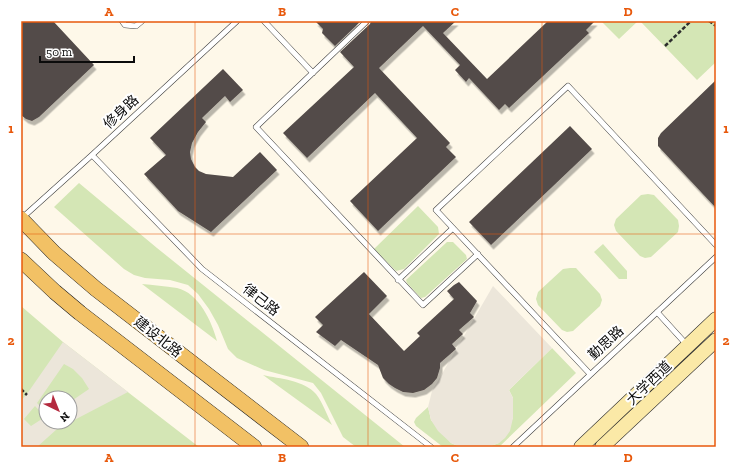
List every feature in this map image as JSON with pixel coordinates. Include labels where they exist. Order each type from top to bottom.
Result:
[{"type":"main road","name":"建设北路","points":[[21,219],[54,253],[96,289],[301,447]]},
{"type":"main road","name":"建设北路","points":[[21,260],[80,313],[254,447]]},
{"type":"main road","name":"大学西道","points":[[581,447],[716,319]]},
{"type":"main road","name":"大学西道","points":[[602,447],[716,340]]},
{"type":"lane","points":[[122,21],[125,25],[136,26],[142,21]]},
{"type":"lane","name":"修身路","points":[[21,219],[237,21]]},
{"type":"lane","points":[[264,21],[313,73]]},
{"type":"lane","points":[[367,21],[256,127],[423,305],[478,254]]},
{"type":"lane","points":[[590,374],[436,210],[568,86],[716,245]]},
{"type":"lane","name":"律己路","points":[[92,155],[202,269],[431,447]]},
{"type":"lane","points":[[398,280],[453,228]]},
{"type":"lane","name":"勤思路","points":[[513,447],[716,257]]},
{"type":"lane","points":[[657,312],[688,345]]},
{"type":"path","points":[[665,46],[692,21]]},
{"type":"path","points":[[709,21],[716,26]]},
{"type":"path","points":[[21,389],[27,395]]},
{"type":"green space","points":[[601,21],[638,21],[619,39]]},
{"type":"green space","points":[[640,21],[716,21],[716,62],[697,80]]},
{"type":"green space","points":[[79,183],[157,248],[405,447],[356,447],[343,437],[321,393],[313,383],[264,370],[237,358],[228,349],[218,325],[209,309],[198,294],[188,285],[170,280],[145,278],[134,275],[124,269],[54,207]]},
{"type":"green space","points":[[641,195],[654,195],[678,220],[679,226],[678,232],[651,257],[645,258],[640,256],[616,231],[614,225],[616,219]]},
{"type":"green space","points":[[418,206],[438,227],[439,234],[404,269],[396,271],[374,249]]},
{"type":"green space","points":[[447,242],[453,242],[466,255],[467,259],[425,297],[421,298],[406,280]]},
{"type":"green space","points":[[603,244],[627,271],[627,279],[619,279],[594,252]]},
{"type":"green space","points":[[576,268],[600,294],[602,300],[600,306],[573,331],[567,332],[562,330],[538,305],[536,299],[538,292],[563,269]]},
{"type":"green space","points":[[142,284],[177,288],[192,296],[208,317],[217,341]]},
{"type":"green space","points":[[21,306],[63,342],[199,447],[21,447]]},
{"type":"green space","points":[[552,348],[576,373],[499,447],[488,447],[499,443],[513,418],[513,398],[509,390]]},
{"type":"green space","points":[[263,375],[298,383],[311,389],[321,401],[332,425]]},
{"type":"green space","points":[[428,407],[431,420],[451,443],[460,447],[443,447],[416,426],[414,422],[416,418]]},
{"type":"shaded area","points":[[493,286],[552,348],[509,390],[513,398],[513,418],[510,431],[505,438],[499,443],[488,447],[460,447],[451,443],[438,431],[431,420],[428,407],[432,391]]},
{"type":"shaded area","points":[[63,342],[128,392],[78,418],[78,397],[89,389],[82,378],[73,369],[64,364],[46,390],[38,390],[38,409],[35,406],[24,419],[31,426],[38,422],[38,430],[56,430],[37,447],[21,447],[21,401]]},
{"type":"building","points":[[21,21],[53,21],[94,65],[39,117],[32,121],[21,115]]},
{"type":"building","points":[[315,21],[361,21],[335,46],[322,33],[323,29]]},
{"type":"building","points":[[371,21],[456,21],[443,33],[487,79],[548,21],[595,21],[586,30],[589,33],[509,108],[505,104],[499,110],[469,78],[466,82],[455,70],[460,65],[423,26],[379,68],[450,143],[446,147],[456,157],[378,231],[350,201],[417,138],[375,93],[307,158],[283,133],[354,67],[340,52],[370,24]]},
{"type":"building","points":[[223,69],[243,90],[230,102],[225,96],[202,118],[206,122],[192,143],[190,152],[191,159],[195,167],[199,171],[206,174],[233,177],[260,152],[277,170],[211,232],[178,211],[144,174],[166,155],[150,138]]},
{"type":"building","points":[[716,80],[716,208],[658,146],[658,138],[661,133]]},
{"type":"building","points":[[570,126],[592,149],[491,245],[469,222]]},
{"type":"building","points":[[364,272],[387,296],[369,314],[404,351],[420,336],[417,333],[454,299],[447,291],[454,285],[459,282],[477,301],[470,313],[474,317],[459,330],[463,334],[452,344],[456,349],[440,363],[437,378],[424,390],[413,393],[403,392],[395,388],[383,378],[378,365],[341,340],[335,346],[316,332],[323,325],[315,317]]}]
